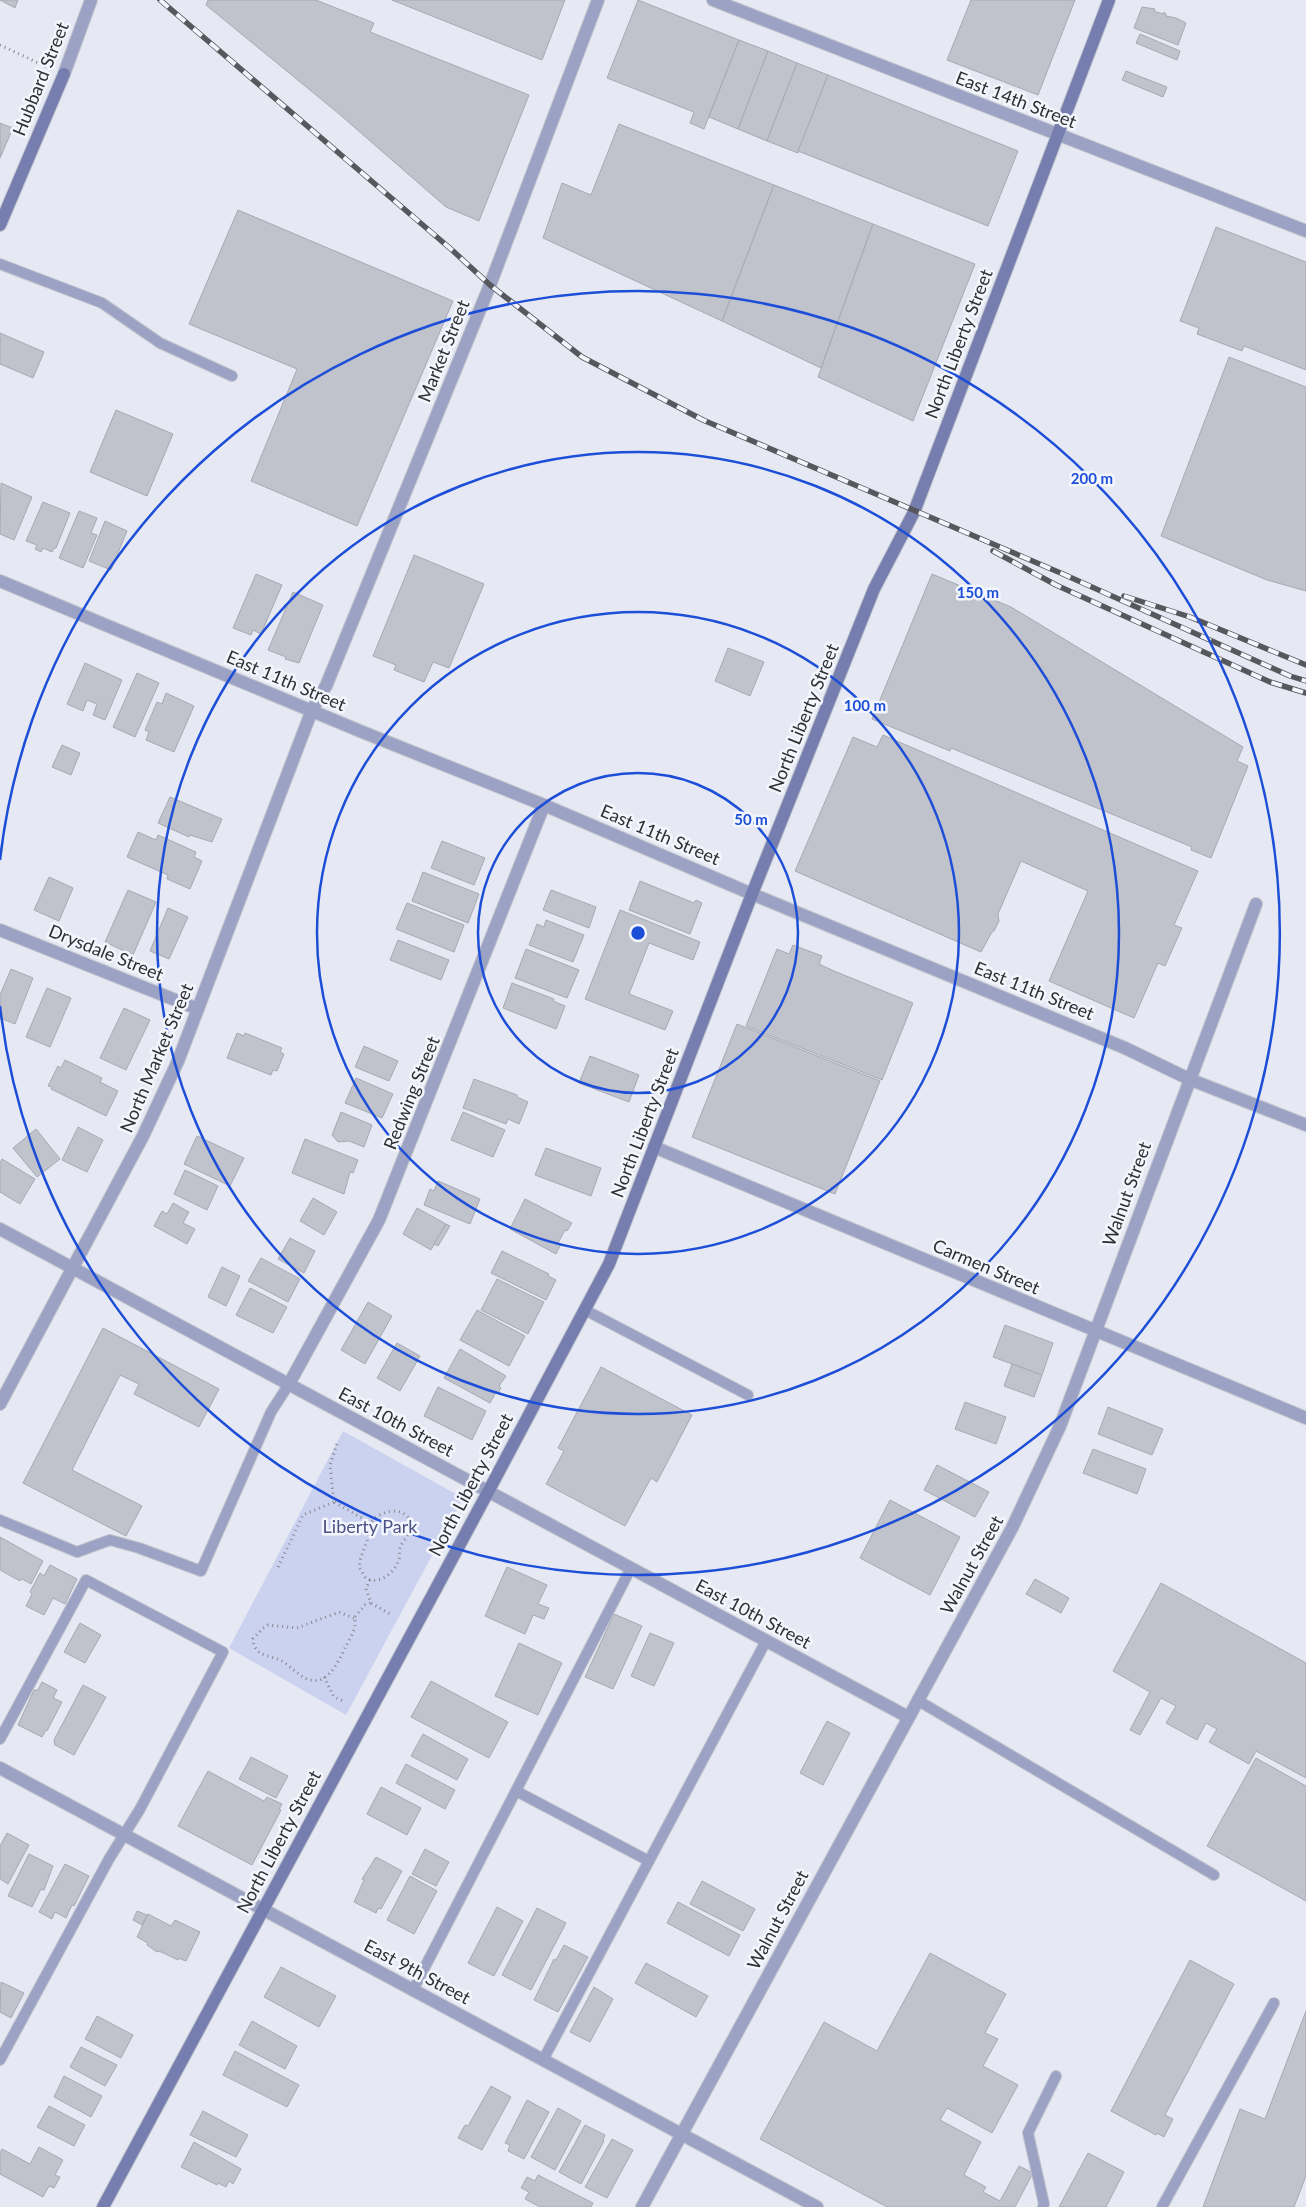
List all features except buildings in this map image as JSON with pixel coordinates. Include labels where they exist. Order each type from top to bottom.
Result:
[{"type":"street","name":"Hubbard Street","points":[[0,225],[64,74],[91,0]]},
{"type":"street","name":"Market Street","points":[[312,710],[326,686],[486,294],[598,0]]},
{"type":"street","name":"East 14th Street","points":[[713,0],[1306,231]]},
{"type":"street","name":"North Liberty Street","points":[[103,2207],[488,1492],[619,1242],[752,894],[874,589],[914,512],[1109,0]]},
{"type":"street","name":"East 11th Street","points":[[0,581],[544,805],[752,894],[1116,1044],[1189,1079],[1306,1125]]},
{"type":"street","name":"North Market Street","points":[[0,1404],[143,1136],[178,1062],[312,710]]},
{"type":"street","name":"Redwing Street","points":[[289,1384],[378,1220],[544,805]]},
{"type":"street","name":"Walnut Street","points":[[642,2207],[1012,1528],[1037,1477],[1060,1426],[1256,904]]},
{"type":"street","name":"Drysdale Street","points":[[0,930],[198,1009]]},
{"type":"street","name":"Carmen Street","points":[[654,1147],[1306,1418]]},
{"type":"street","name":"East 10th Street","points":[[0,1229],[908,1717]]},
{"type":"street","name":"East 9th Street","points":[[0,1768],[817,2207]]},
{"type":"lane","points":[[0,264],[102,303],[160,343],[232,376]]},
{"type":"lane","points":[[585,1310],[748,1395]]},
{"type":"lane","points":[[0,1520],[76,1552],[110,1540],[139,1548],[201,1571],[271,1412],[289,1384]]},
{"type":"lane","points":[[413,1990],[631,1568]]},
{"type":"lane","points":[[0,1739],[86,1580],[223,1652],[140,1809],[123,1834],[0,2060]]},
{"type":"lane","points":[[543,2060],[766,1641]]},
{"type":"lane","points":[[917,1700],[1214,1875]]},
{"type":"lane","points":[[516,1791],[649,1861]]},
{"type":"lane","points":[[1165,2205],[1274,2003]]},
{"type":"lane","points":[[1043,2207],[1044,2204],[1028,2133],[1056,2076]]},
{"type":"path","points":[[0,45],[64,74]]},
{"type":"path","points":[[334,1502],[330,1465],[337,1444]]},
{"type":"path","points":[[334,1502],[371,1523]]},
{"type":"path","points":[[278,1567],[303,1515],[334,1502]]},
{"type":"path","points":[[392,1510],[407,1516],[411,1523],[411,1528],[400,1548],[399,1560],[395,1567],[383,1578],[370,1580],[359,1567],[371,1523],[380,1515],[392,1510]]},
{"type":"path","points":[[370,1580],[366,1589],[371,1604]]},
{"type":"path","points":[[354,1618],[339,1612],[297,1628],[268,1625],[253,1639],[258,1651],[282,1660],[296,1673],[314,1680],[324,1677],[338,1660],[355,1628],[354,1618],[365,1605],[371,1604],[390,1614]]},
{"type":"path","points":[[324,1677],[334,1697],[343,1701]]},
{"type":"green space","name":"Liberty Park","points":[[343,1431],[463,1498],[346,1715],[229,1648]]},
{"type":"railway","points":[[160,0],[452,250],[490,285],[582,357],[703,420],[1063,574],[1290,676],[1306,681]]},
{"type":"railway","points":[[993,551],[1056,585],[1270,682],[1306,693]]},
{"type":"railway","points":[[1124,596],[1190,617],[1306,665]]}]
